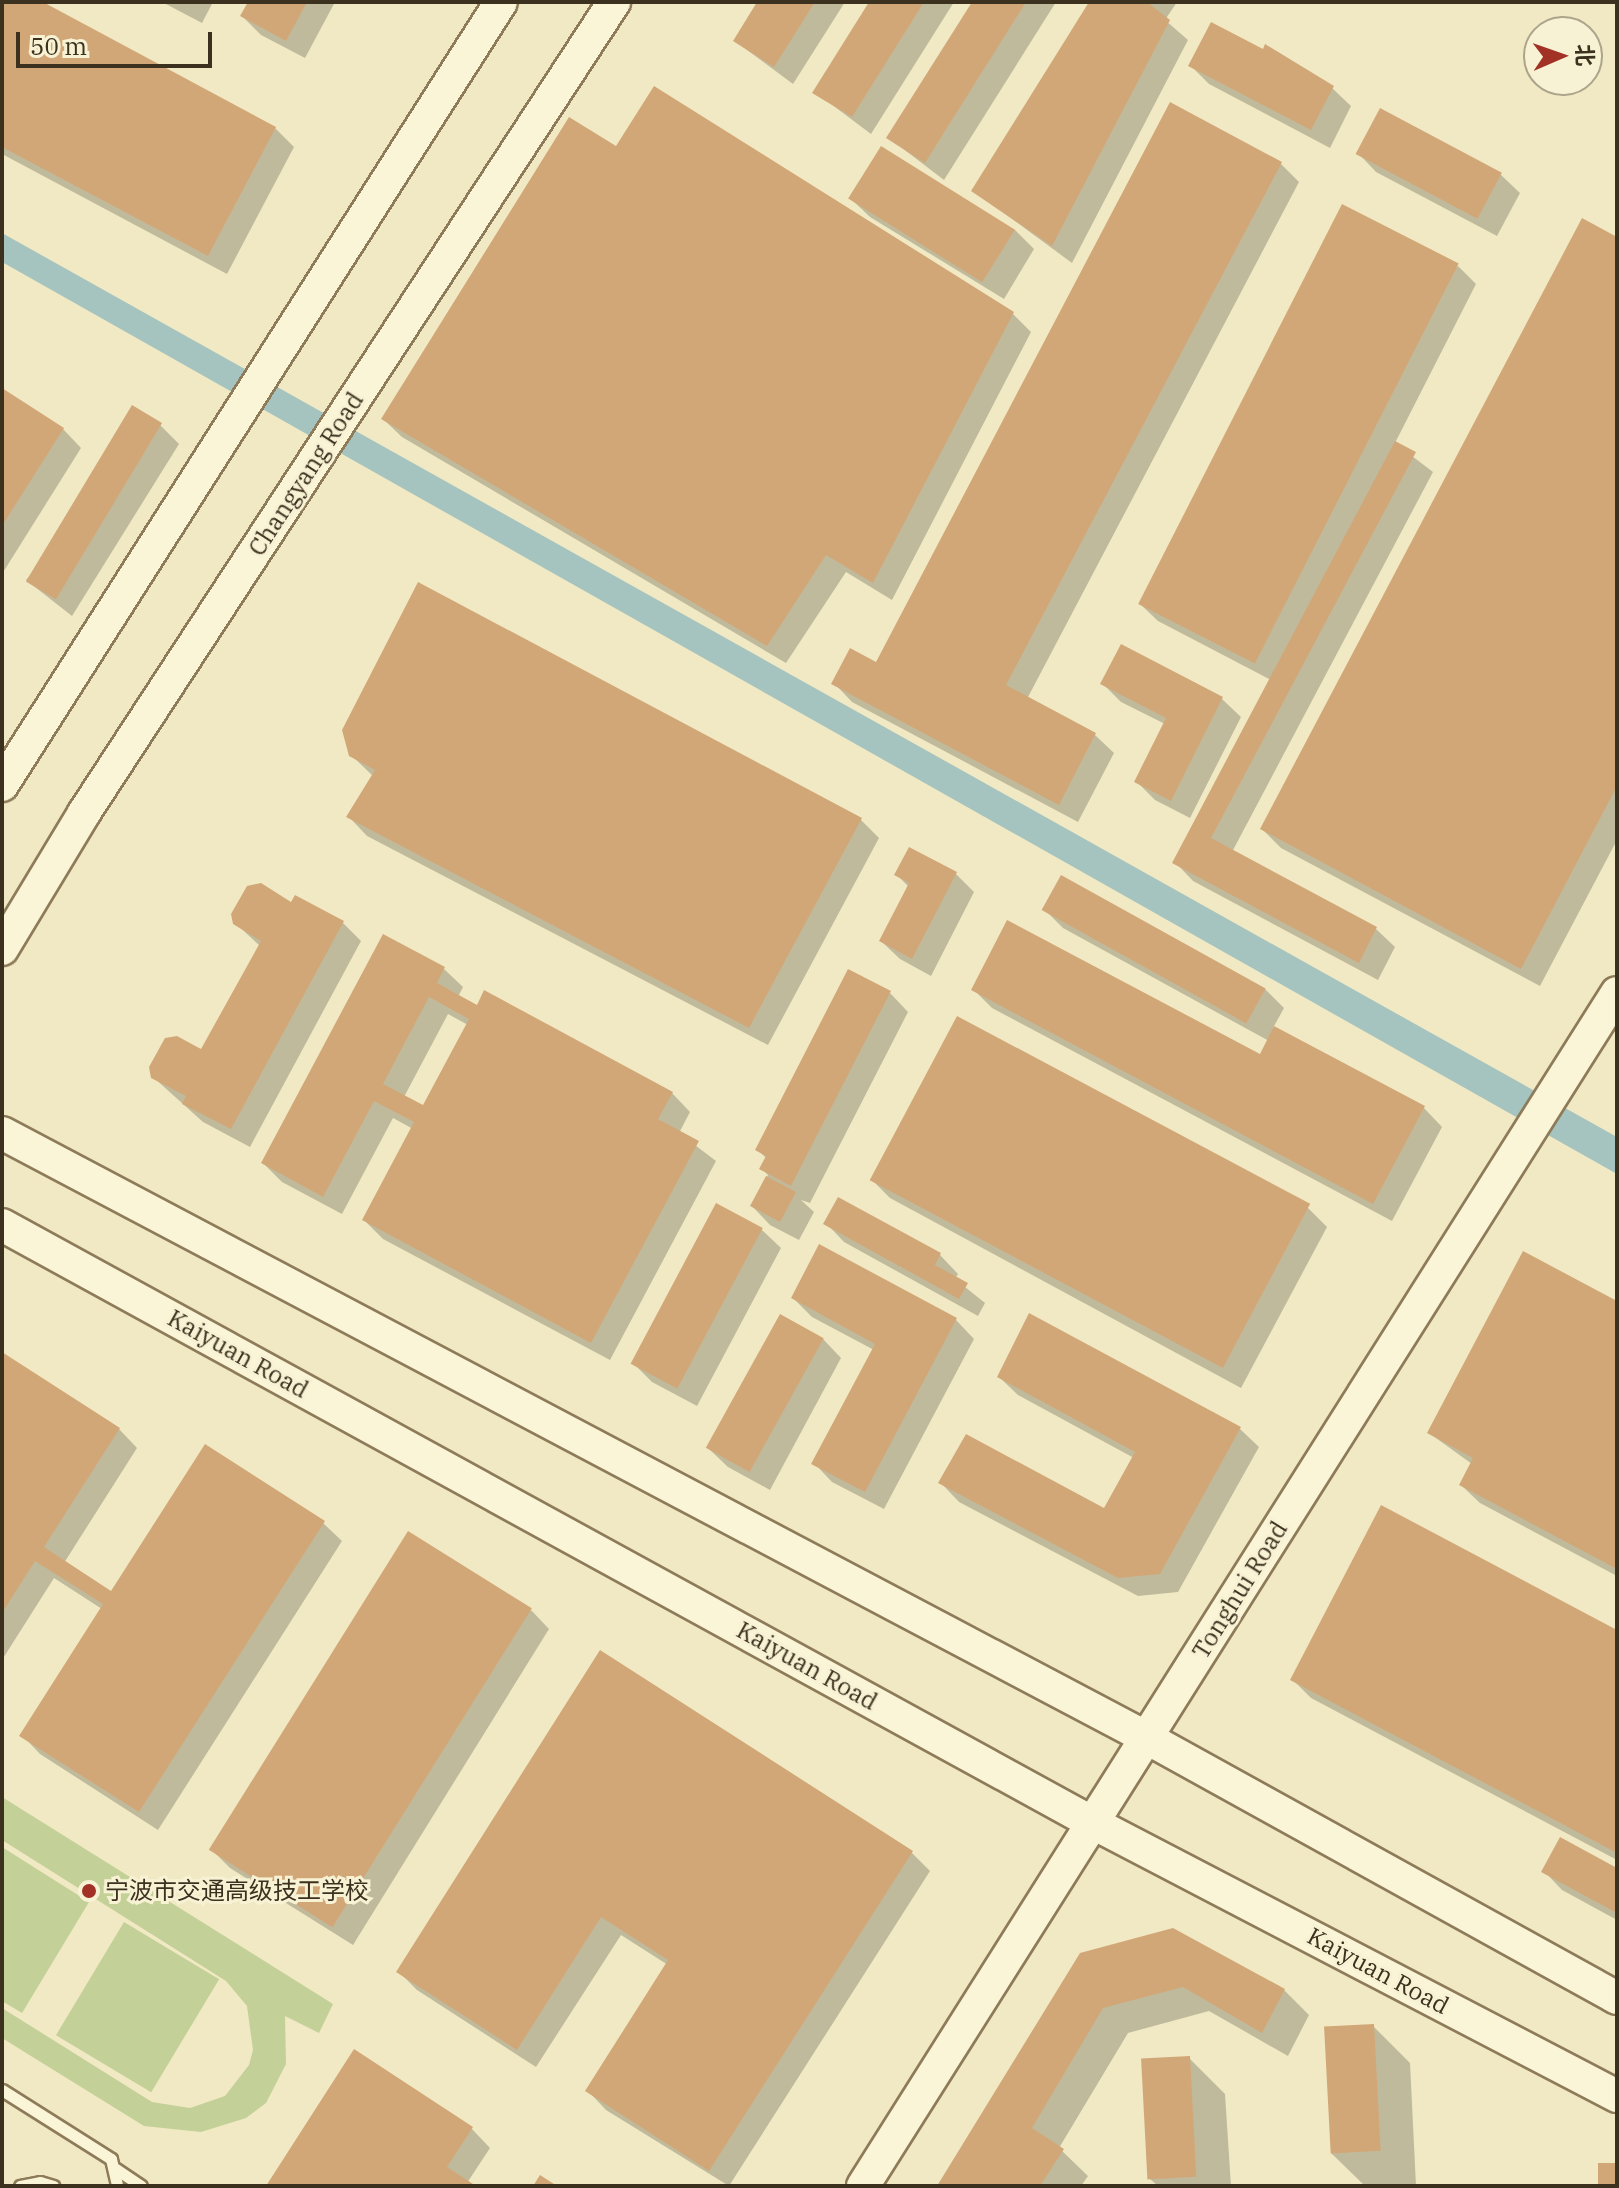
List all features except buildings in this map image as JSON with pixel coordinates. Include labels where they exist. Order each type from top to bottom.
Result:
[{"type":"main road","points":[[2,785],[501,2]]},
{"type":"main road","name":"Changyang Road","points":[[2,949],[84,813],[614,2]]},
{"type":"main road","name":"Tonghui Road","points":[[863,2186],[1617,993]]},
{"type":"main road","points":[[2,1133],[1147,1738],[1617,1998]]},
{"type":"main road","name":"Kaiyuan Road","points":[[2,1225],[1093,1823],[1617,2096]]},
{"type":"lane","points":[[2,2090],[111,2159],[116,2169],[117,2186]]},
{"type":"lane","points":[[116,2169],[141,2186]]},
{"type":"lane","points":[[20,2186],[53,2186]]},
{"type":"green space","points":[[2,1797],[333,2004],[319,2033],[285,2016],[286,2064],[266,2103],[246,2118],[201,2132],[144,2126],[2,2038],[2,2008],[152,2102],[190,2108],[225,2096],[249,2065],[253,2050],[247,2006],[226,1981],[2,1840]]},
{"type":"green space","points":[[2,1847],[89,1902],[22,2013],[2,2001]]},
{"type":"green space","points":[[124,1922],[219,1979],[151,2092],[56,2035]]},
{"type":"water","points":[[2,233],[1617,1137],[1617,1174],[2,262]]},
{"type":"place","name":"宁波市交通高级技工学校","points":[[89,1891]]}]
